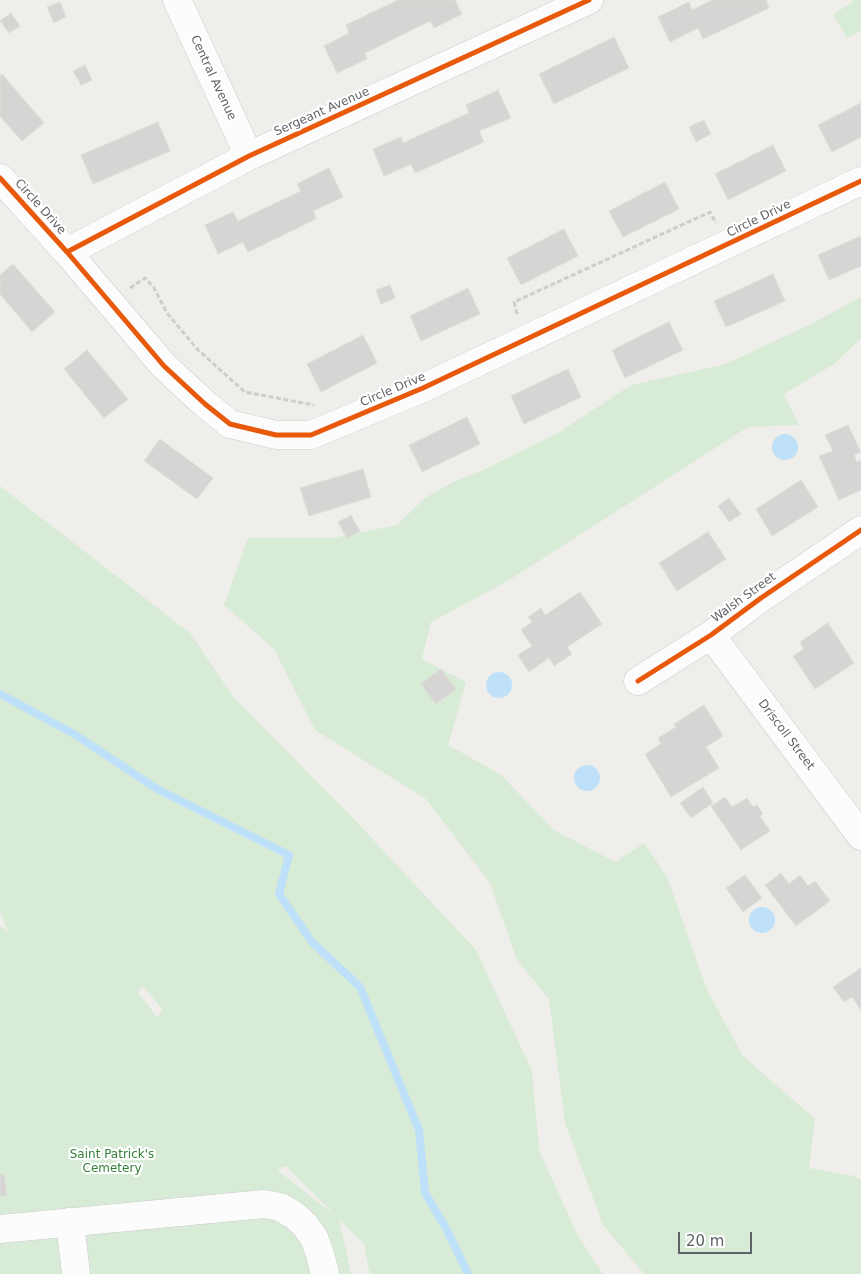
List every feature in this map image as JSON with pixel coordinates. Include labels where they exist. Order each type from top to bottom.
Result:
[{"type":"street","name":"Central Avenue","points":[[177,0],[249,156]]},
{"type":"street","name":"Sergeant Avenue","points":[[67,252],[249,156],[589,0]]},
{"type":"street","name":"Circle Drive","points":[[0,178],[67,252],[164,366],[204,404],[230,424],[276,436],[311,435],[423,388],[861,181]]},
{"type":"street","name":"Walsh Street","points":[[638,681],[711,635],[761,598],[861,530]]},
{"type":"street","name":"Driscoll Street","points":[[711,635],[861,836]]},
{"type":"street","points":[[0,1229],[264,1204],[280,1207],[294,1215],[310,1232],[320,1254],[325,1274]]},
{"type":"street","points":[[70,1222],[76,1274]]},
{"type":"path","points":[[519,320],[514,302],[710,212],[717,226]]},
{"type":"path","points":[[122,288],[128,289],[145,278],[154,288],[167,313],[197,349],[245,392],[318,406]]},
{"type":"green space","points":[[852,0],[861,0],[861,31],[847,38],[833,14],[853,2]]},
{"type":"green space","points":[[861,297],[861,338],[834,364],[784,394],[799,425],[748,427],[506,582],[431,622],[422,659],[466,682],[448,745],[500,774],[554,830],[615,862],[644,843],[667,877],[707,990],[743,1056],[815,1119],[809,1168],[854,1176],[861,1180],[861,1274],[644,1274],[603,1225],[565,1123],[549,999],[517,960],[490,883],[426,799],[315,730],[274,649],[224,605],[248,538],[333,538],[397,525],[425,498],[453,482],[479,472],[558,433],[631,385],[726,364],[813,323]]},
{"type":"green space","name":"Saint Patrick's Cemetery","points":[[0,486],[190,633],[234,698],[350,815],[476,950],[532,1071],[539,1150],[578,1236],[603,1274],[370,1274],[364,1244],[339,1219],[351,1274],[0,1274],[0,926],[9,933],[0,912]],"holes":[[[144,987],[163,1010],[157,1017],[137,991]],[[286,1166],[337,1217],[277,1170]]]},
{"type":"water","points":[[785,434],[794,438],[798,447],[794,456],[785,460],[776,456],[772,447],[776,438]]},
{"type":"water","points":[[499,672],[508,676],[512,685],[508,694],[499,698],[490,694],[486,685],[490,676]]},
{"type":"water","points":[[587,765],[596,769],[600,778],[596,787],[587,791],[578,787],[574,778],[578,769]]},
{"type":"water","points":[[762,907],[771,911],[775,920],[771,929],[762,933],[753,929],[749,920],[753,911]]},
{"type":"building","points":[[398,0],[455,0],[462,14],[434,28],[430,21],[365,53],[367,59],[337,73],[324,46],[349,33],[346,25]]},
{"type":"building","points":[[712,0],[766,0],[769,8],[703,39],[698,28],[670,42],[658,17],[689,2],[692,10]]},
{"type":"building","points":[[60,2],[66,17],[54,23],[47,7]]},
{"type":"building","points":[[11,13],[20,26],[9,33],[0,21]]},
{"type":"building","points":[[614,37],[629,68],[554,104],[539,74]]},
{"type":"building","points":[[85,65],[92,80],[81,85],[73,71]]},
{"type":"building","points":[[2,74],[44,123],[22,141],[0,116],[0,76]]},
{"type":"building","points":[[498,90],[511,118],[479,131],[484,142],[415,173],[411,164],[384,176],[373,149],[401,137],[403,143],[469,113],[466,105]]},
{"type":"building","points":[[861,103],[861,137],[832,152],[818,125]]},
{"type":"building","points":[[704,120],[711,134],[696,142],[689,127]]},
{"type":"building","points":[[158,122],[170,151],[93,184],[81,155]]},
{"type":"building","points":[[773,145],[786,171],[728,200],[715,174]]},
{"type":"building","points":[[329,168],[343,197],[313,211],[316,219],[248,252],[243,242],[218,254],[205,225],[233,212],[238,221],[301,191],[297,184]]},
{"type":"building","points":[[665,182],[679,209],[623,237],[609,211]]},
{"type":"building","points":[[564,229],[578,256],[521,285],[507,258]]},
{"type":"building","points":[[861,236],[861,266],[829,280],[818,255]]},
{"type":"building","points":[[13,264],[55,312],[32,332],[0,294],[0,275]]},
{"type":"building","points":[[773,274],[785,301],[726,327],[714,301]]},
{"type":"building","points":[[390,285],[395,298],[381,304],[376,290]]},
{"type":"building","points":[[468,288],[480,314],[421,341],[410,316]]},
{"type":"building","points":[[669,322],[683,350],[625,378],[612,350]]},
{"type":"building","points":[[363,335],[377,363],[321,392],[307,364]]},
{"type":"building","points":[[87,350],[128,399],[104,418],[64,369]]},
{"type":"building","points":[[568,369],[581,397],[524,424],[511,396]]},
{"type":"building","points":[[467,417],[480,444],[422,472],[409,445]]},
{"type":"building","points":[[848,425],[861,452],[854,455],[857,462],[861,460],[861,490],[839,500],[819,456],[833,451],[825,435]]},
{"type":"building","points":[[160,439],[213,478],[197,499],[144,461]]},
{"type":"building","points":[[363,469],[371,497],[309,516],[300,488]]},
{"type":"building","points":[[801,480],[818,507],[772,536],[756,509]]},
{"type":"building","points":[[729,498],[741,514],[729,522],[718,506]]},
{"type":"building","points":[[351,515],[360,531],[347,538],[338,522]]},
{"type":"building","points":[[708,532],[726,559],[677,591],[659,563]]},
{"type":"building","points":[[580,592],[602,624],[567,647],[572,654],[554,666],[549,658],[529,672],[518,655],[532,646],[521,630],[532,622],[528,617],[541,608],[545,615]]},
{"type":"building","points":[[828,623],[854,663],[815,689],[793,656],[804,649],[800,642]]},
{"type":"building","points":[[441,669],[456,689],[436,704],[421,684]]},
{"type":"building","points":[[704,705],[723,736],[706,747],[719,768],[671,797],[645,754],[661,744],[658,738],[676,727],[674,724]]},
{"type":"building","points":[[703,787],[713,803],[691,818],[680,803]]},
{"type":"building","points":[[725,797],[732,807],[747,798],[753,807],[757,805],[763,814],[760,816],[770,831],[741,850],[711,806]]},
{"type":"building","points":[[781,873],[789,884],[800,875],[808,886],[815,881],[830,901],[796,926],[765,885]]},
{"type":"building","points":[[745,875],[762,898],[743,912],[726,888]]},
{"type":"building","points":[[861,968],[861,1010],[852,997],[844,1002],[833,987]]},
{"type":"building","points":[[4,1174],[7,1196],[0,1196],[0,1175]]},
{"type":"waterway","points":[[0,694],[74,734],[157,789],[289,855],[279,894],[312,942],[360,987],[419,1130],[425,1193],[446,1228],[468,1274]]},
{"type":"cycle path","points":[[67,252],[249,156],[589,0]]},
{"type":"cycle path","points":[[0,178],[67,252],[164,366],[230,424],[276,435],[311,435],[423,388],[861,181]]},
{"type":"cycle path","points":[[638,681],[711,635],[761,598],[861,530]]}]
